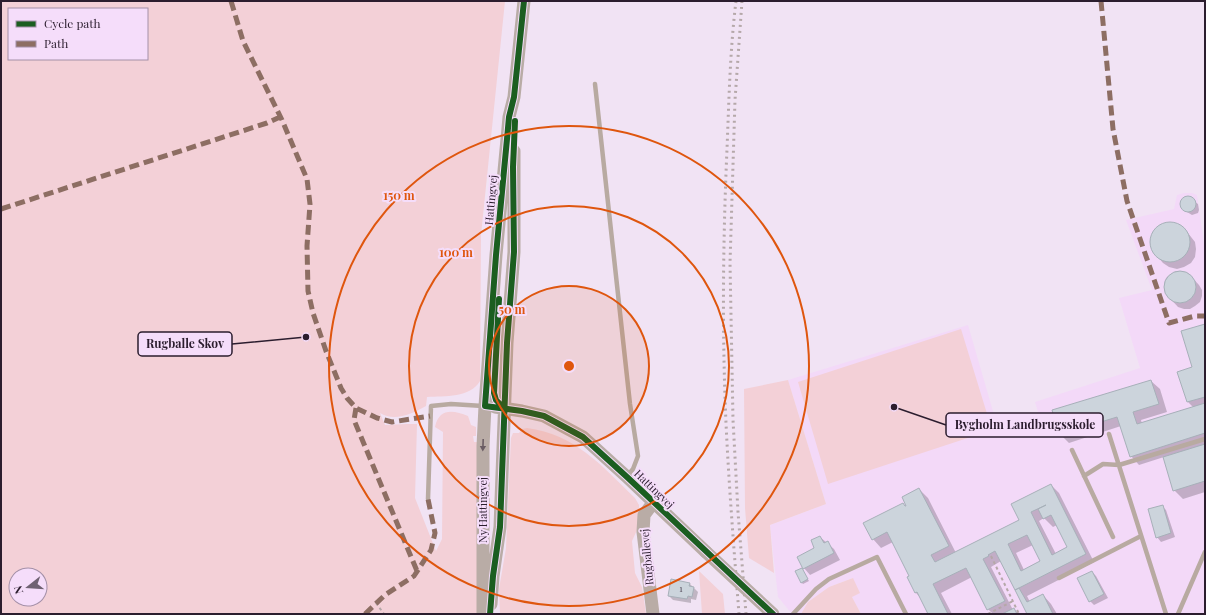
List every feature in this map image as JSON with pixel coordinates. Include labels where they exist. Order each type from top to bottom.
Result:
[{"type":"street","name":"Hattingvej","points":[[524,1],[514,97],[509,117],[496,255],[485,406],[522,411],[544,416],[583,437],[773,614]]},
{"type":"street","name":"Hattingvej","points":[[490,614],[493,576],[500,526],[507,343],[514,252],[513,167],[516,118],[514,97]]},
{"type":"street","points":[[496,255],[500,296],[494,393],[496,400],[504,408]]},
{"type":"street","name":"Ny Hattingvej","points":[[483,614],[483,446],[485,406]]},
{"type":"street","name":"Rugballevej","points":[[653,503],[644,515],[643,532],[653,614]]},
{"type":"lane","points":[[595,84],[630,404],[638,456],[633,469],[626,476]]},
{"type":"lane","points":[[428,498],[431,406],[451,404],[485,406]]},
{"type":"lane","points":[[1109,434],[1166,614]]},
{"type":"lane","points":[[1084,476],[1103,464],[1119,465],[1205,439]]},
{"type":"lane","points":[[1072,450],[1113,537]]},
{"type":"lane","points":[[1059,578],[1141,536]]},
{"type":"lane","points":[[1178,614],[1202,565],[1205,552]]},
{"type":"lane","points":[[793,614],[816,589],[829,579],[877,557],[906,614]]},
{"type":"path","points":[[991,556],[1019,614]]},
{"type":"path","points":[[988,614],[1013,601]]},
{"type":"path","points":[[376,603],[384,614]]},
{"type":"shaded area","points":[[1,1],[505,1],[481,235],[480,381],[476,387],[464,393],[449,396],[427,397],[426,406],[403,416],[391,417],[380,413],[385,425],[417,424],[415,498],[436,551],[442,539],[443,432],[435,427],[437,421],[440,416],[447,412],[468,416],[471,425],[476,427],[476,436],[473,436],[474,442],[478,442],[479,614],[1,614]]},
{"type":"shaded area","points":[[1192,193],[1197,195],[1205,251],[1205,614],[861,614],[852,597],[853,578],[829,587],[808,602],[801,614],[792,614],[778,597],[770,525],[826,504],[788,380],[968,325],[997,425],[1038,412],[1035,402],[1140,368],[1119,298],[1152,290],[1126,220],[1174,209],[1177,195]]},
{"type":"shaded area","points":[[961,329],[992,430],[828,484],[798,382]]},
{"type":"shaded area","points":[[788,380],[826,504],[770,525],[774,573],[749,558],[745,508],[744,389]]},
{"type":"shaded area","points":[[527,428],[544,431],[574,444],[599,463],[635,498],[639,505],[639,515],[637,530],[632,541],[635,573],[642,587],[646,614],[500,614],[499,589],[506,548],[511,438],[513,433],[519,433],[522,429]]},
{"type":"shaded area","points":[[699,571],[723,594],[725,614],[702,614]]},
{"type":"shaded area","points":[[853,578],[860,593],[852,597],[861,614],[801,614],[808,602],[829,587]]},
{"type":"building","points":[[1188,196],[1194,198],[1196,204],[1194,210],[1188,212],[1182,210],[1180,204],[1182,198]]},
{"type":"building","points":[[1174,222],[1181,225],[1187,231],[1190,242],[1189,250],[1181,259],[1174,262],[1166,262],[1159,259],[1151,250],[1150,238],[1153,231],[1162,223]]},
{"type":"building","points":[[1177,271],[1183,271],[1192,275],[1196,287],[1192,299],[1183,303],[1177,303],[1168,299],[1164,290],[1164,284],[1168,275]]},
{"type":"building","points":[[1205,324],[1205,397],[1187,402],[1177,372],[1192,367],[1181,331]]},
{"type":"building","points":[[1151,380],[1159,404],[1133,412],[1137,424],[1205,403],[1205,433],[1130,457],[1117,417],[1059,435],[1052,410]]},
{"type":"building","points":[[1205,444],[1205,481],[1173,491],[1163,457]]},
{"type":"building","points":[[1051,484],[1086,554],[1015,590],[995,551],[983,559],[1005,601],[987,610],[966,568],[933,584],[948,614],[928,614],[917,592],[915,593],[907,577],[909,576],[887,532],[872,540],[863,523],[903,503],[906,506],[902,497],[919,488],[949,546],[931,555],[935,562],[1019,520],[1011,504]],"holes":[[[1046,505],[1038,509],[1043,519],[1051,515],[1067,547],[1052,555],[1031,512]],[[1027,535],[1040,561],[1021,571],[1008,544]]]},
{"type":"building","points":[[1163,505],[1171,533],[1156,538],[1148,509]]},
{"type":"building","points":[[820,536],[824,543],[828,541],[834,553],[803,569],[797,557],[814,548],[811,540]]},
{"type":"building","points":[[802,568],[808,579],[801,583],[795,571]]},
{"type":"building","points":[[1092,571],[1104,594],[1089,602],[1077,578]]},
{"type":"building","points":[[671,579],[690,583],[689,586],[694,587],[692,597],[688,596],[687,599],[668,596]]},
{"type":"building","points":[[1019,588],[1027,602],[1043,594],[1053,614],[1027,614],[1015,590]]},
{"type":"building","points":[[1014,608],[1017,614],[1002,614]]},
{"type":"railway","points":[[736,1],[728,112],[724,320],[727,447],[739,614]]},
{"type":"railway","points":[[742,1],[735,100],[730,263],[733,420],[746,614]]},
{"type":"marked path","points":[[231,1],[243,41],[282,120],[307,179],[310,204],[307,246],[308,291],[313,313],[341,388],[356,408],[377,418],[392,422],[430,416]]},
{"type":"marked path","points":[[1101,1],[1113,129],[1127,201],[1169,323],[1195,316],[1205,316]]},
{"type":"marked path","points":[[1,209],[267,123],[280,117]]},
{"type":"marked path","points":[[356,408],[354,420],[417,571]]},
{"type":"marked path","points":[[365,614],[385,595],[414,576],[431,550],[435,533],[428,499]]},
{"type":"cycle path","points":[[524,1],[514,97],[509,117],[496,255],[485,406],[522,411],[544,416],[583,437],[773,614]]},
{"type":"cycle path","points":[[490,614],[493,576],[500,527],[507,343],[514,252],[513,167],[515,121]]},
{"type":"cycle path","points":[[499,299],[494,393],[496,400],[504,408]]},
{"type":"place","name":"Rugballe Skov","points":[[306,337]]},
{"type":"place","name":"Bygholm Landbrugsskole","points":[[894,407]]}]
